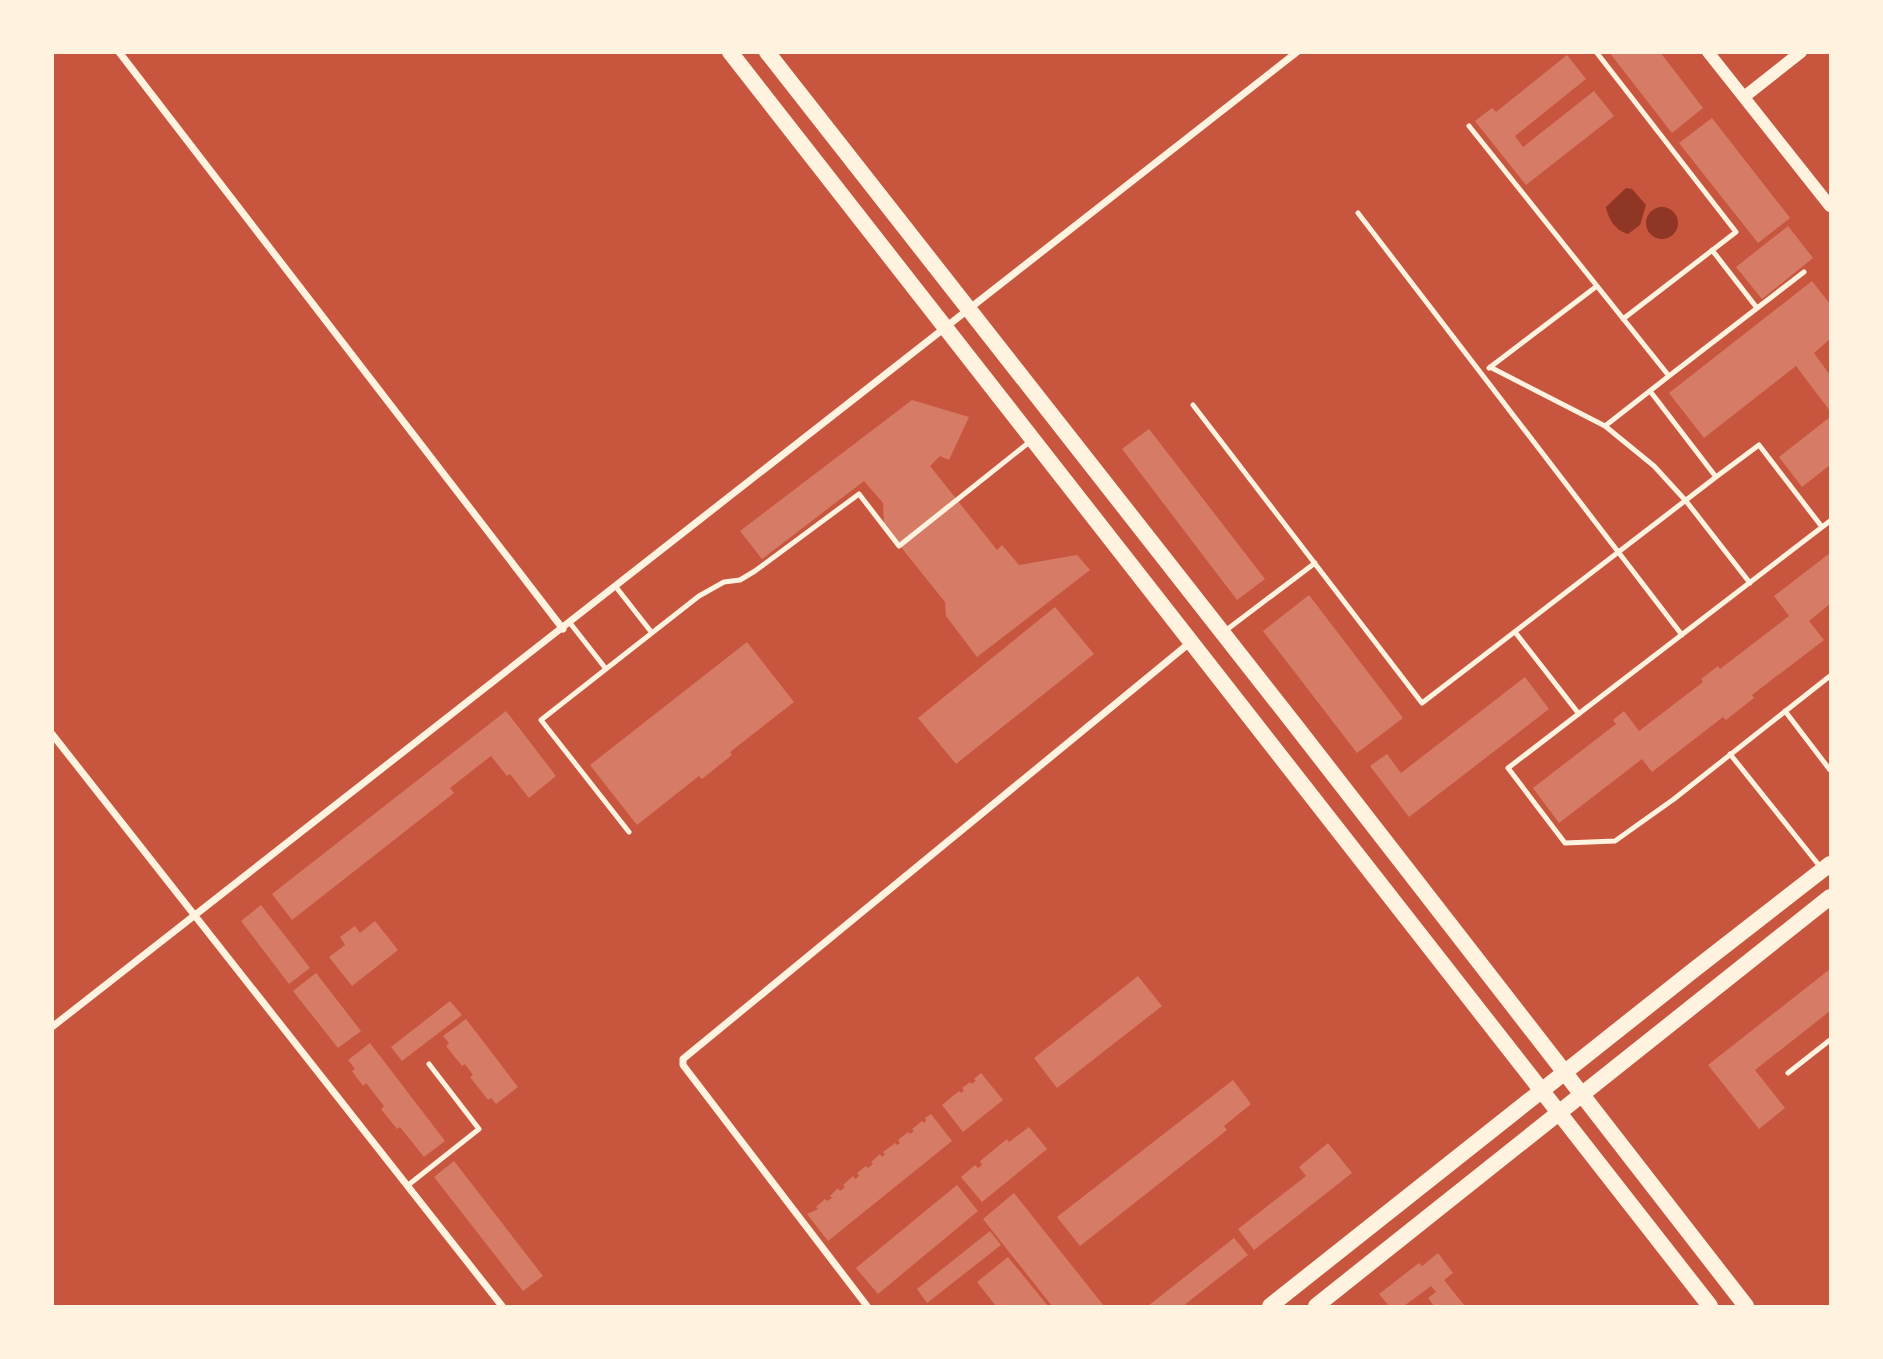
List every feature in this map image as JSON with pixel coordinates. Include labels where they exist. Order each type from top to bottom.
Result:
[{"type":"main road","points":[[730,52],[1710,1307]]},
{"type":"main road","points":[[767,52],[1566,1072],[1746,1307]]},
{"type":"main road","points":[[1270,1307],[1827,867]]},
{"type":"main road","points":[[1316,1307],[1830,897]]},
{"type":"street","points":[[119,52],[566,626]]},
{"type":"street","points":[[52,1027],[970,311],[1297,52]]},
{"type":"street","points":[[1708,52],[1830,206]]},
{"type":"street","points":[[1744,97],[1801,52]]},
{"type":"street","points":[[867,1307],[683,1065],[682,1059],[1192,641]]},
{"type":"street","points":[[52,734],[502,1307]]},
{"type":"lane","points":[[1597,53],[1736,232],[1623,319]]},
{"type":"lane","points":[[1469,126],[1669,376]]},
{"type":"lane","points":[[1358,213],[1682,635]]},
{"type":"lane","points":[[1712,250],[1758,308]]},
{"type":"lane","points":[[1605,426],[1804,272]]},
{"type":"lane","points":[[1481,374],[1597,286]]},
{"type":"lane","points":[[1490,367],[1605,426],[1654,467],[1686,500],[1750,583]]},
{"type":"lane","points":[[1650,391],[1716,477]]},
{"type":"lane","points":[[1193,405],[1422,703],[1759,445],[1822,527]]},
{"type":"lane","points":[[629,832],[541,720],[699,596],[724,582],[740,580],[755,571],[859,494],[899,546],[1033,439]]},
{"type":"lane","points":[[1830,521],[1508,768],[1565,843],[1615,841],[1674,799],[1830,676]]},
{"type":"lane","points":[[1223,633],[1315,563]]},
{"type":"lane","points":[[616,587],[652,633]]},
{"type":"lane","points":[[566,626],[606,669]]},
{"type":"lane","points":[[1515,632],[1579,714]]},
{"type":"lane","points":[[1785,711],[1830,771]]},
{"type":"lane","points":[[1730,754],[1827,867]]},
{"type":"lane","points":[[1788,1073],[1830,1040]]},
{"type":"lane","points":[[407,1186],[479,1129],[429,1064]]},
{"type":"shaded area","points":[[1626,188],[1632,189],[1646,205],[1640,225],[1628,234],[1613,224],[1606,207]]},
{"type":"shaded area","points":[[1662,207],[1673,212],[1678,223],[1673,234],[1662,239],[1651,234],[1646,223],[1651,212]]},
{"type":"building","points":[[1609,52],[1660,52],[1703,108],[1672,133]]},
{"type":"building","points":[[1567,55],[1586,79],[1515,136],[1523,147],[1594,91],[1614,116],[1526,185],[1475,121],[1492,108],[1496,112]]},
{"type":"building","points":[[1712,118],[1790,218],[1758,243],[1679,143]]},
{"type":"building","points":[[1788,226],[1813,258],[1762,299],[1736,267]]},
{"type":"building","points":[[1812,281],[1830,304],[1830,339],[1814,353],[1830,375],[1830,411],[1796,366],[1704,438],[1669,393]]},
{"type":"building","points":[[912,400],[969,417],[949,460],[940,456],[930,466],[997,550],[1002,545],[1019,565],[1077,555],[1090,570],[977,657],[946,616],[945,602],[884,526],[883,503],[864,481],[762,559],[740,531]]},
{"type":"building","points":[[1830,417],[1830,465],[1802,487],[1779,457]]},
{"type":"building","points":[[1149,429],[1265,579],[1237,600],[1122,449]]},
{"type":"building","points":[[1830,553],[1830,604],[1809,621],[1824,640],[1752,695],[1754,698],[1726,720],[1723,717],[1652,772],[1642,759],[1559,823],[1533,788],[1616,724],[1613,720],[1624,711],[1639,731],[1703,682],[1701,679],[1718,666],[1720,669],[1789,616],[1774,596]]},
{"type":"building","points":[[1309,595],[1403,718],[1357,753],[1263,631]]},
{"type":"building","points":[[1055,607],[1094,654],[956,764],[918,718]]},
{"type":"building","points":[[747,642],[794,702],[730,752],[732,755],[702,779],[699,776],[637,825],[590,765]]},
{"type":"building","points":[[1525,677],[1549,709],[1409,817],[1370,766],[1387,754],[1401,773]]},
{"type":"building","points":[[506,711],[556,776],[529,798],[491,756],[450,788],[454,793],[292,920],[272,894]]},
{"type":"building","points":[[261,905],[310,968],[289,984],[241,921]]},
{"type":"building","points":[[375,921],[398,950],[352,986],[329,957],[345,945],[340,937],[355,926],[360,933]]},
{"type":"building","points":[[1830,969],[1830,1011],[1755,1070],[1785,1108],[1759,1129],[1708,1065]]},
{"type":"building","points":[[316,973],[361,1031],[338,1048],[293,991]]},
{"type":"building","points":[[1138,976],[1162,1006],[1057,1088],[1034,1058]]},
{"type":"building","points":[[450,1001],[462,1015],[402,1061],[391,1047]]},
{"type":"building","points":[[466,1019],[518,1087],[496,1104],[491,1098],[488,1100],[470,1077],[473,1075],[465,1064],[462,1066],[446,1046],[449,1043],[443,1036]]},
{"type":"building","points":[[370,1043],[445,1141],[424,1157],[400,1127],[397,1129],[381,1109],[384,1106],[366,1083],[363,1086],[352,1071],[355,1069],[348,1060]]},
{"type":"building","points":[[981,1073],[1003,1100],[963,1132],[942,1105],[959,1091],[961,1093],[964,1090],[962,1088],[970,1082],[971,1084],[976,1081],[974,1079]]},
{"type":"building","points":[[1233,1080],[1251,1104],[1224,1126],[1227,1130],[1080,1246],[1057,1217]]},
{"type":"building","points":[[931,1114],[952,1141],[828,1241],[807,1214],[818,1209],[816,1207],[825,1199],[827,1201],[832,1198],[830,1196],[838,1188],[840,1191],[853,1176],[855,1179],[859,1176],[857,1173],[873,1164],[871,1162],[880,1154],[882,1157],[885,1154],[883,1152],[895,1143],[900,1143],[898,1140],[914,1131],[912,1129],[922,1121],[924,1123],[925,1118]]},
{"type":"building","points":[[1029,1127],[1047,1149],[982,1202],[961,1177],[975,1165],[978,1168],[982,1165],[980,1161],[1007,1139],[1009,1142]]},
{"type":"building","points":[[1328,1143],[1352,1173],[1254,1250],[1238,1229],[1306,1176],[1299,1167]]},
{"type":"building","points":[[454,1161],[543,1276],[523,1291],[434,1177]]},
{"type":"building","points":[[957,1185],[978,1211],[878,1294],[856,1268]]},
{"type":"building","points":[[1014,1193],[1104,1306],[1052,1306],[983,1219]]},
{"type":"building","points":[[990,1231],[1001,1245],[927,1303],[917,1289]]},
{"type":"building","points":[[1234,1238],[1248,1255],[1183,1306],[1148,1306]]},
{"type":"building","points":[[1438,1253],[1453,1273],[1444,1280],[1465,1306],[1434,1306],[1428,1298],[1436,1292],[1431,1286],[1404,1306],[1389,1306],[1379,1294],[1419,1263],[1422,1266]]},
{"type":"building","points":[[1008,1257],[1048,1306],[996,1306],[977,1282]]}]
